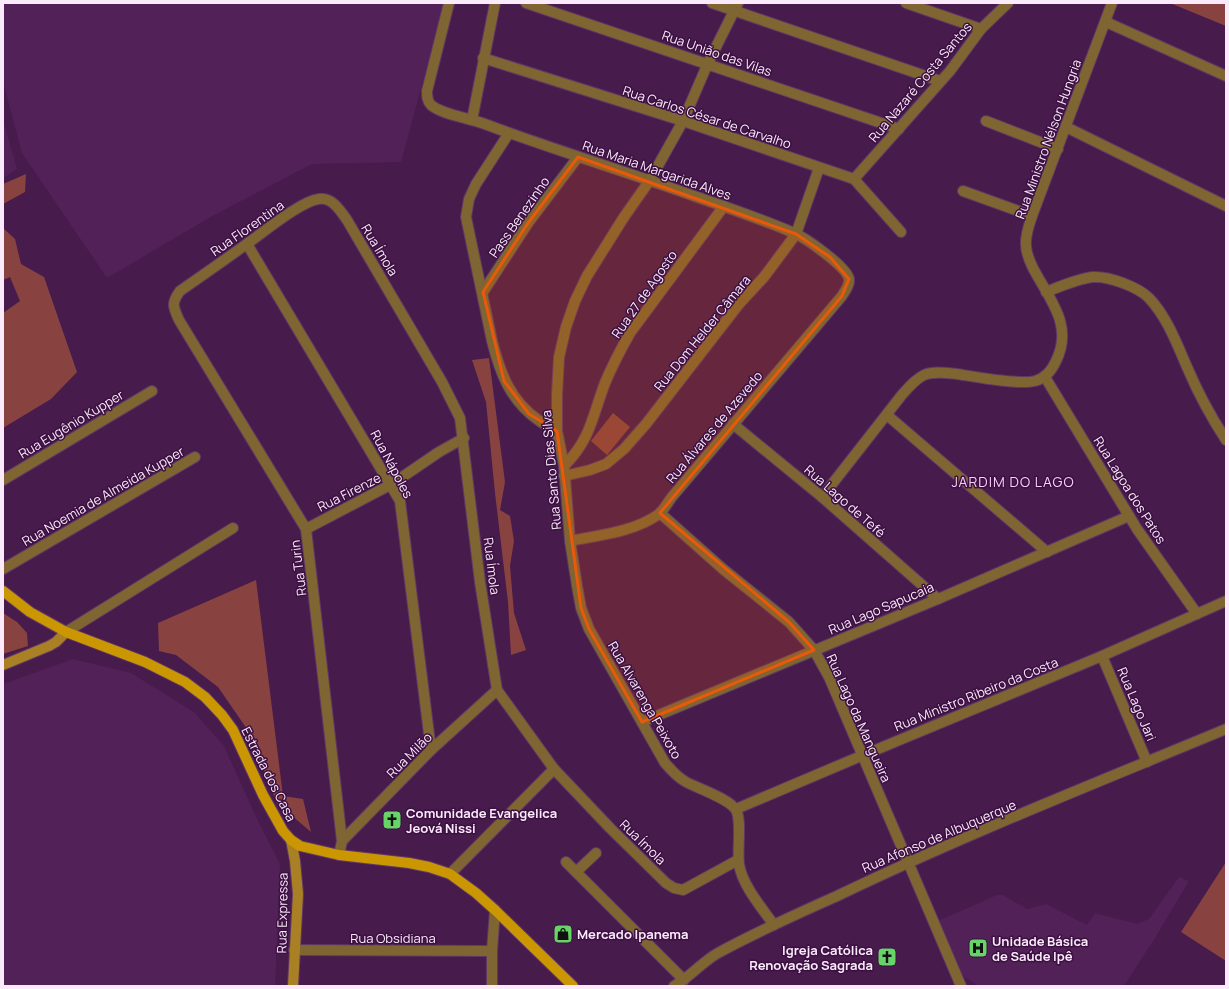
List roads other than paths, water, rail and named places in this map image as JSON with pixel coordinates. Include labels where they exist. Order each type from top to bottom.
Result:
[{"type":"main road","name":"Estrada dos Casa","points":[[3,591],[30,612],[66,632],[145,662],[180,680],[205,697],[222,715],[233,730],[262,794],[283,831],[291,840],[300,846],[340,855],[409,863],[429,867],[450,874],[476,893],[495,910],[573,986]]},
{"type":"street","name":"Rua Maria Margarida Alves","points":[[449,3],[427,91],[427,100],[429,104],[437,109],[724,206],[796,234],[830,257],[845,272],[849,279],[849,285]]},
{"type":"street","points":[[472,120],[495,3]]},
{"type":"street","name":"Rua União das Vilas","points":[[526,3],[708,63],[899,129]]},
{"type":"street","points":[[712,3],[736,7],[940,81]]},
{"type":"street","points":[[906,3],[981,29]]},
{"type":"street","name":"Rua Nazaré Costa Santos","points":[[854,179],[940,81],[981,29],[1008,3]]},
{"type":"street","name":"Rua Ministro Nélson Hungria","points":[[1045,377],[1054,366],[1060,354],[1063,339],[1062,326],[1056,309],[1030,261],[1026,246],[1032,216],[1112,3]]},
{"type":"street","name":"Rua Santo Dias Silva","points":[[570,540],[564,466],[557,431],[559,357],[566,327],[575,301],[587,276],[600,253],[650,180],[682,121],[708,63],[736,7]]},
{"type":"street","points":[[1106,22],[1226,76]]},
{"type":"street","name":"Rua Carlos César de Carvalho","points":[[483,58],[682,121],[854,179],[901,232]]},
{"type":"street","points":[[986,121],[1058,149]]},
{"type":"street","points":[[1066,127],[1226,206]]},
{"type":"street","points":[[509,133],[476,184],[469,199],[466,217],[495,354],[504,381],[529,414],[557,431]]},
{"type":"street","name":"Pass Benezinho","points":[[483,292],[528,223],[578,157]]},
{"type":"street","name":"Rua Dom Helder Câmara","points":[[564,476],[590,470],[606,464],[624,448],[646,424],[739,304],[764,277],[796,234],[819,168]]},
{"type":"street","points":[[963,191],[1032,216]]},
{"type":"street","name":"Rua Florentina","points":[[180,291],[282,218],[310,202],[319,199],[334,203]]},
{"type":"street","name":"Rua Ímola","points":[[334,203],[347,220],[442,382],[460,418],[464,438],[480,582],[497,690],[554,769],[610,828],[666,883],[674,888],[683,890],[738,860]]},
{"type":"street","name":"Rua 27 de Agosto","points":[[564,466],[574,455],[591,427],[605,384],[630,333],[724,206]]},
{"type":"street","name":"Rua Nápoles","points":[[247,244],[392,484],[400,501],[431,750]]},
{"type":"street","points":[[1046,292],[1094,277],[1113,280],[1134,288],[1148,297],[1165,321],[1201,397],[1214,422],[1226,440]]},
{"type":"street","name":"Rua Álvares de Azevedo","points":[[570,540],[624,530],[660,513],[733,424],[842,296],[849,285]]},
{"type":"street","name":"Rua Turin","points":[[180,291],[174,298],[174,308],[179,320],[306,528],[342,841],[340,855]]},
{"type":"street","points":[[822,497],[914,382],[924,375],[939,373],[1023,382],[1034,381],[1045,377]]},
{"type":"street","name":"Rua Lagoa dos Patos","points":[[1045,377],[1129,516],[1197,614]]},
{"type":"street","name":"Rua Eugênio Kupper","points":[[3,480],[152,391]]},
{"type":"street","points":[[887,415],[1046,552]]},
{"type":"street","name":"Rua Lago de Tefé","points":[[733,424],[822,497],[938,598]]},
{"type":"street","name":"Rua Firenze","points":[[306,528],[392,484],[439,452],[464,438]]},
{"type":"street","name":"Rua Noemia de Almeida Kupper","points":[[3,570],[194,458]]},
{"type":"street","name":"Rua Lago da Mangueira","points":[[660,513],[723,569],[789,622],[814,650],[829,677],[861,756],[961,986]]},
{"type":"street","name":"Rua Lago Sapucaia","points":[[642,722],[1129,516]]},
{"type":"street","points":[[3,665],[56,642],[66,632],[233,528]]},
{"type":"street","name":"Rua Alvarenga Peixoto","points":[[570,540],[581,608],[589,629],[665,763],[672,772],[684,781],[728,802],[736,809]]},
{"type":"street","name":"Rua Ministro Ribeiro da Costa","points":[[736,809],[1102,656],[1226,601]]},
{"type":"street","name":"Rua Lago Jari","points":[[1102,656],[1147,762]]},
{"type":"street","name":"Rua Milão","points":[[342,841],[431,750],[497,690]]},
{"type":"street","name":"Rua Afonso de Albuquerque","points":[[674,986],[717,954],[774,925],[907,862],[1226,729]]},
{"type":"street","points":[[450,874],[554,769]]},
{"type":"street","points":[[736,809],[739,819],[738,860],[742,876],[753,896],[774,925]]},
{"type":"street","name":"Rua Expressa","points":[[291,840],[295,861],[298,894],[293,986]]},
{"type":"street","points":[[576,872],[596,853]]},
{"type":"street","points":[[566,862],[684,980]]},
{"type":"street","points":[[492,986],[492,951],[495,910]]},
{"type":"street","name":"Rua Obsidiana","points":[[294,950],[492,951]]},
{"type":"place","name":"Comunidade Evangelica Jeová Nissi","points":[[392,820]]},
{"type":"place","name":"Mercado Ipanema","points":[[563,934]]},
{"type":"place","name":"Unidade Básica de Saúde Ipê","points":[[978,948]]},
{"type":"place","name":"Igreja Católica Renovação Sagrada","points":[[887,957]]},
{"type":"district","name":"JARDIM DO LAGO","points":[[1013,481]]}]
